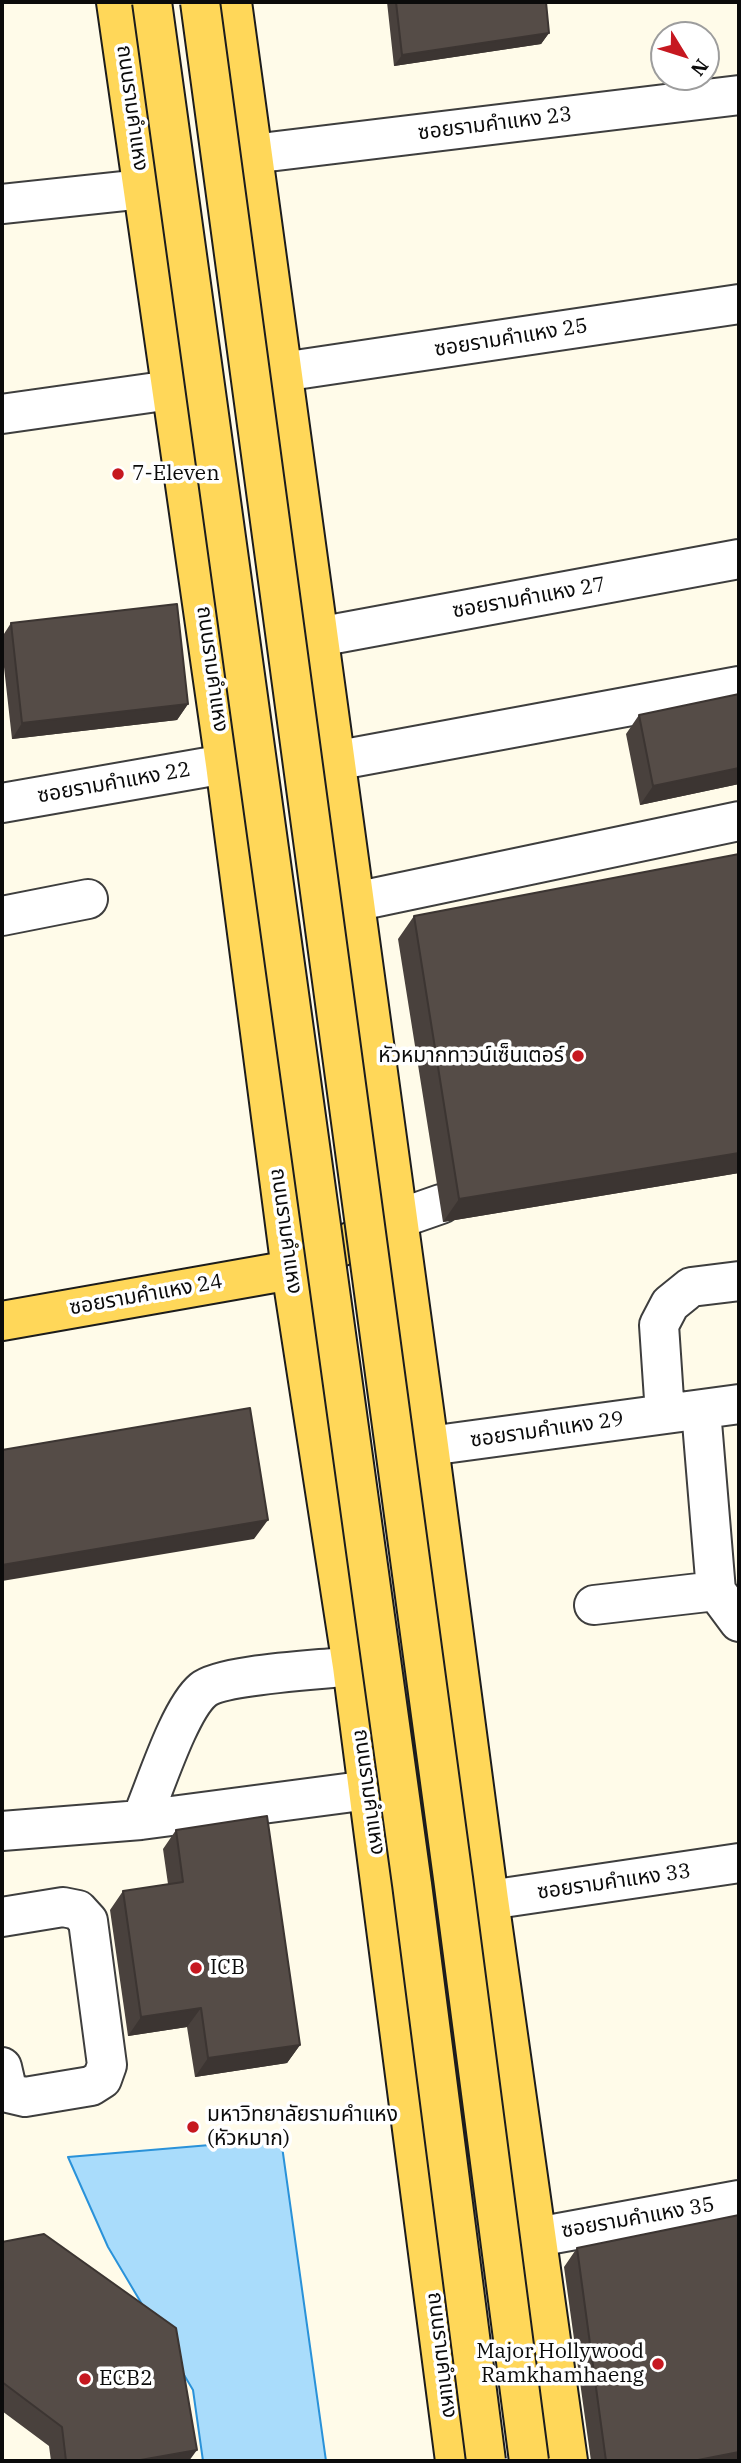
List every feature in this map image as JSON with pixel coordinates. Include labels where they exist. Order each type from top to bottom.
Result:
[{"type":"main road","name":"ถนนรามคำแหง","points":[[116,2],[225,764],[291,1269],[352,1666],[455,2461]]},
{"type":"main road","name":"ถนนรามคำแหง","points":[[152,2],[412,1884],[486,2461]]},
{"type":"main road","points":[[200,2],[529,2461]]},
{"type":"main road","points":[[232,2],[489,1900],[568,2461]]},
{"type":"main road","points":[[186,496],[297,478]]},
{"type":"main road","name":"ซอยรามคำแหง 24","points":[[2,1321],[291,1269],[398,1219]]},
{"type":"street","name":"ซอยรามคำแหง 23","points":[[252,153],[739,95]]},
{"type":"street","points":[[2,204],[144,189]]},
{"type":"street","name":"ซอยรามคำแหง 25","points":[[282,372],[739,304]]},
{"type":"street","points":[[2,414],[171,390]]},
{"type":"street","name":"ซอยรามคำแหง 27","points":[[318,637],[739,559]]},
{"type":"street","points":[[334,761],[739,686]]},
{"type":"street","name":"ซอยรามคำแหง 22","points":[[2,803],[225,764]]},
{"type":"street","points":[[354,902],[739,821]]},
{"type":"street","points":[[2,916],[88,899]]},
{"type":"street","points":[[398,1219],[441,1204]]},
{"type":"street","points":[[739,1281],[691,1287],[670,1304],[659,1325],[683,1412],[716,1591],[739,1622]]},
{"type":"street","name":"ซอยรามคำแหง 29","points":[[429,1446],[739,1404]]},
{"type":"street","points":[[594,1605],[716,1591]]},
{"type":"street","points":[[141,1820],[187,1708],[205,1688],[238,1678],[352,1666]]},
{"type":"street","points":[[2,1831],[141,1820],[369,1790]]},
{"type":"street","name":"ซอยรามคำแหง 33","points":[[489,1900],[739,1863]]},
{"type":"street","points":[[2,1917],[63,1907],[78,1910],[88,1921],[107,2065],[102,2079],[91,2086],[25,2098],[8,2094],[2,2067]]},
{"type":"street","name":"ซอยรามคำแหง 35","points":[[537,2237],[739,2200]]},
{"type":"water","points":[[281,2139],[326,2461],[203,2461],[193,2390],[108,2247],[68,2157]]},
{"type":"building","points":[[396,2],[546,2],[549,33],[402,55]]},
{"type":"building","points":[[177,604],[188,704],[22,723],[11,623]]},
{"type":"building","points":[[739,694],[739,768],[653,786],[639,715]]},
{"type":"building","name":"หัวหมากทาวน์เซ็นเตอร์","points":[[739,854],[739,1153],[459,1199],[414,916]]},
{"type":"building","points":[[250,1408],[268,1520],[2,1565],[2,1450]]},
{"type":"building","name":"ICB","points":[[267,1816],[300,2045],[208,2058],[201,2008],[141,2017],[123,1891],[183,1882],[176,1830]]},
{"type":"building","name":"Major Hollywood Ramkhamhaeng","points":[[739,2215],[739,2452],[693,2461],[606,2461],[577,2248]]},
{"type":"building","name":"ECB2","points":[[44,2234],[176,2328],[197,2450],[135,2461],[66,2461],[62,2427],[2,2382],[2,2242]]},
{"type":"place","name":"7-Eleven","points":[[118,474]]},
{"type":"place","name":"หัวหมากทาวน์เซ็นเตอร์","points":[[578,1056]]},
{"type":"place","name":"ICB","points":[[196,1968]]},
{"type":"place","name":"มหาวิทยาลัยรามคำแหง (หัวหมาก)","points":[[193,2127]]},
{"type":"place","name":"Major Hollywood Ramkhamhaeng","points":[[658,2364]]},
{"type":"place","name":"ECB2","points":[[85,2379]]}]
